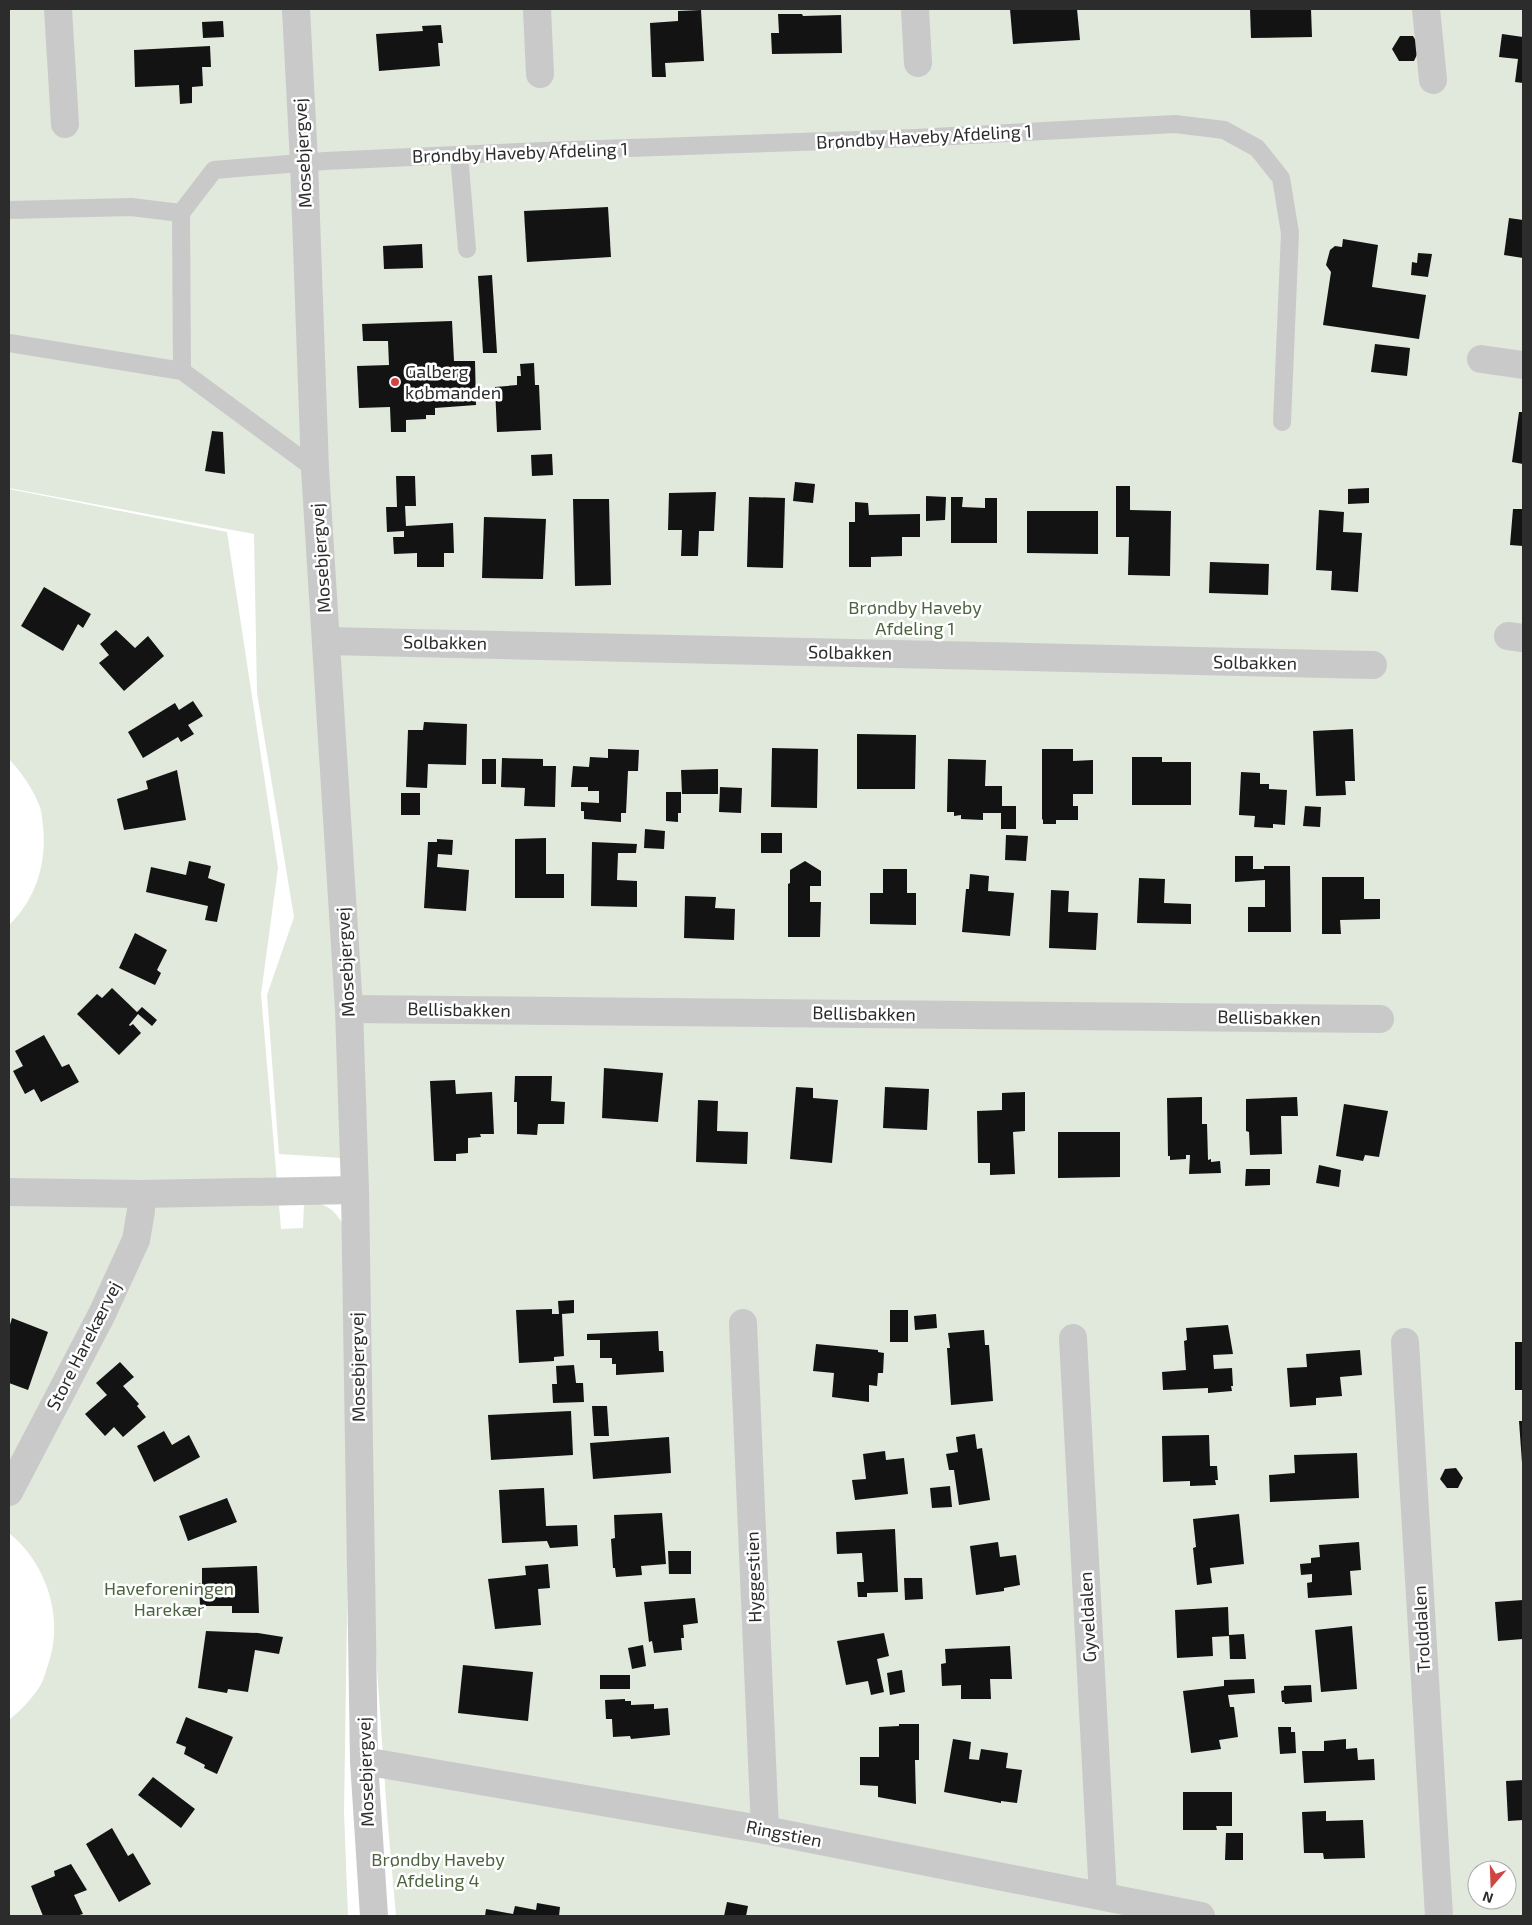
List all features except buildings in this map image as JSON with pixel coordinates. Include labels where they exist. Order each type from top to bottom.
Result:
[{"type":"street","points":[[58,9],[65,124]]},
{"type":"street","name":"Mosebjergvej","points":[[296,9],[304,162],[315,469],[349,1009],[355,1190],[364,1761],[374,1916]]},
{"type":"street","points":[[537,9],[540,74]]},
{"type":"street","points":[[915,9],[918,63]]},
{"type":"street","points":[[1426,9],[1433,80]]},
{"type":"street","points":[[1481,359],[1523,365]]},
{"type":"street","name":"Solbakken","points":[[327,641],[1373,665]]},
{"type":"street","name":"Bellisbakken","points":[[349,1009],[1380,1019]]},
{"type":"street","points":[[9,1192],[141,1194],[355,1190]]},
{"type":"street","name":"Store Harekærvej","points":[[9,1492],[102,1314],[136,1240],[141,1211],[141,1194]]},
{"type":"street","name":"Hyggestien","points":[[743,1323],[765,1830]]},
{"type":"street","name":"Gyveldalen","points":[[1073,1338],[1103,1896]]},
{"type":"street","name":"Trolddalen","points":[[1405,1342],[1439,1916]]},
{"type":"street","name":"Ringstien","points":[[364,1761],[765,1830],[1201,1916]]},
{"type":"lane","name":"Brøndby Haveby Afdeling 1","points":[[181,213],[214,170],[304,162],[916,138],[1175,124],[1224,130],[1257,148],[1280,178],[1290,233],[1282,422]]},
{"type":"lane","points":[[459,155],[467,249]]},
{"type":"lane","points":[[9,210],[131,207],[181,213],[182,371]]},
{"type":"lane","points":[[9,343],[182,371],[315,469]]},
{"type":"green space","name":"Brøndby Haveby Afdeling 1","points":[[9,9],[1523,9],[1523,1916],[396,1916],[387,1814],[348,1246],[350,1427],[344,1812],[348,1916],[9,1916],[9,1720],[30,1700],[41,1684],[52,1650],[54,1631],[53,1613],[43,1577],[23,1546],[9,1533],[9,925],[26,904],[38,880],[44,840],[41,812],[37,800],[27,781],[9,759],[9,489],[227,532],[278,868],[261,994],[281,1229],[303,1228],[304,1201],[328,1208],[336,1214],[344,1226],[341,1158],[279,1154],[267,995],[294,917],[257,693],[254,534],[9,488]]},
{"type":"place","name":"Galberg købmanden","points":[[395,382]]},
{"type":"park label","name":"Haveforeningen Harekær","points":[[169,1599]]},
{"type":"park label","name":"Brøndby Haveby Afdeling 4","points":[[438,1870]]}]
